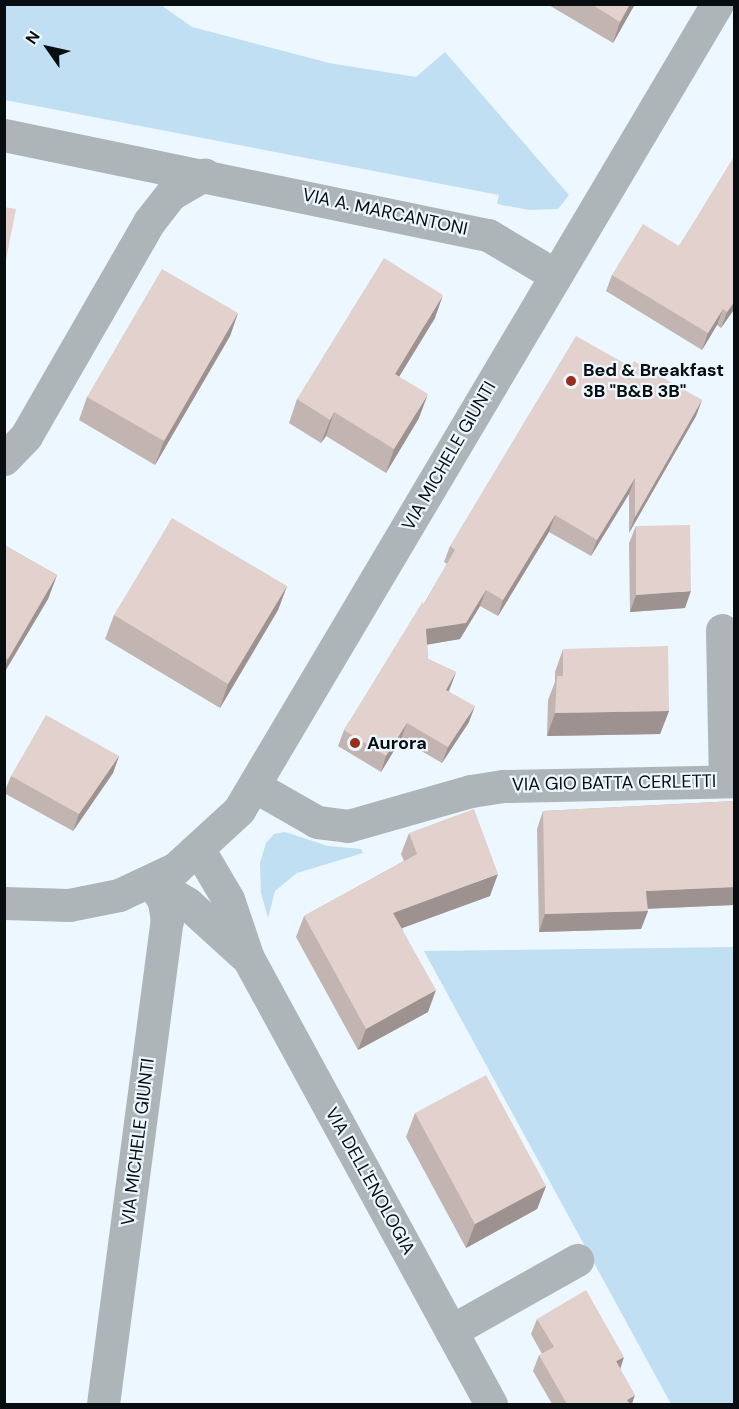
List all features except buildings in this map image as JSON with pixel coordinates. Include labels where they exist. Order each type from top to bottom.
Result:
[{"type":"street","name":"VIA MICHELE GIUNTI","points":[[4,903],[69,905],[119,895],[152,882],[199,850],[256,787],[555,274],[717,4]]},
{"type":"street","name":"VIA A. MARCANTONI","points":[[4,135],[205,174],[488,235],[555,274]]},
{"type":"street","points":[[4,459],[26,436],[149,222],[171,194],[205,174]]},
{"type":"street","points":[[722,630],[730,781]]},
{"type":"street","name":"VIA GIO BATTA CERLETTI","points":[[256,787],[317,822],[348,826],[471,791],[504,786],[730,781]]},
{"type":"street","name":"VIA DELL'ENOLOGIA","points":[[199,850],[228,899],[248,958],[492,1404]]},
{"type":"street","name":"VIA MICHELE GIUNTI","points":[[103,1404],[167,921],[164,901],[152,882]]},
{"type":"street","name":"VIA DELL'ENOLOGIA","points":[[152,882],[187,903],[248,958]]},
{"type":"street","points":[[451,1331],[577,1260]]},
{"type":"shaded area","points":[[4,5],[161,5],[192,27],[329,63],[416,77],[445,52],[569,195],[558,209],[529,210],[497,204],[499,195],[5,100]]},
{"type":"shaded area","points":[[285,832],[328,846],[361,849],[363,853],[297,873],[275,891],[268,918],[261,893],[260,863],[266,843],[274,834]]},
{"type":"shaded area","points":[[734,947],[734,1404],[671,1404],[424,951]]},
{"type":"place","name":"Bed & Breakfast 3B \"B&B 3B\"","points":[[571,381]]},
{"type":"place","name":"Aurora","points":[[355,743]]}]
